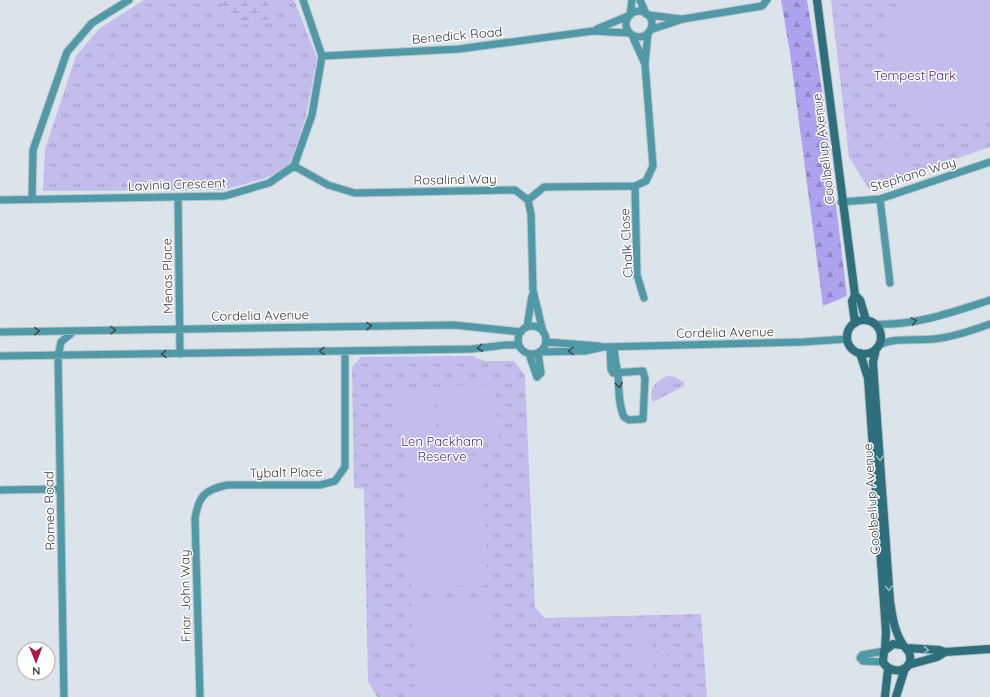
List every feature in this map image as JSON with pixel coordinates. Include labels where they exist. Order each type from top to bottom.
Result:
[{"type":"street","points":[[32,199],[33,150],[67,52],[92,23],[129,0]]},
{"type":"street","points":[[294,166],[312,115],[322,56],[303,0]]},
{"type":"street","points":[[632,0],[626,23],[645,64]]},
{"type":"street","points":[[546,342],[533,290],[531,214],[528,200],[544,187],[635,186],[646,182],[654,166],[645,64],[649,32],[652,22],[640,0]]},
{"type":"street","points":[[593,31],[631,34],[640,37],[683,19],[762,6],[767,0]]},
{"type":"street","name":"Coolbellup Avenue","points":[[817,0],[841,202],[855,295],[860,300],[866,320]]},
{"type":"street","points":[[593,31],[638,11],[647,14],[683,19]]},
{"type":"street","name":"Benedick Road","points":[[322,56],[459,49],[593,31]]},
{"type":"street","name":"Stephano Way","points":[[841,202],[880,199],[990,162]]},
{"type":"street","name":"Lavinia Crescent","points":[[0,200],[225,196],[269,183],[294,166]]},
{"type":"street","name":"Rosalind Way","points":[[294,166],[328,185],[355,193],[515,190],[528,200]]},
{"type":"street","name":"Chalk Close","points":[[635,186],[637,275],[644,298]]},
{"type":"street","name":"Menas Place","points":[[178,198],[180,354]]},
{"type":"street","points":[[880,199],[890,283]]},
{"type":"street","points":[[533,290],[524,330],[518,338],[519,345],[524,352],[529,354],[539,352],[584,351],[609,347]]},
{"type":"street","name":"Coolbellup Avenue","points":[[855,295],[852,300],[855,323]]},
{"type":"street","points":[[990,300],[949,314],[912,322],[891,325],[875,324],[866,320],[855,323],[849,330],[847,339],[851,348],[865,354],[888,341],[957,336],[990,324]]},
{"type":"street","points":[[875,324],[880,332],[877,347]]},
{"type":"street","name":"Cordelia Avenue","points":[[0,332],[454,325],[524,330]]},
{"type":"street","points":[[524,330],[535,327],[543,332]]},
{"type":"street","name":"Romeo Road","points":[[64,697],[58,356],[61,342],[74,331]]},
{"type":"street","name":"Cordelia Avenue","points":[[609,347],[795,343],[847,339]]},
{"type":"street","points":[[546,342],[609,347]]},
{"type":"street","points":[[529,354],[537,378],[542,373],[539,352],[546,342]]},
{"type":"street","points":[[0,356],[472,349],[519,345]]},
{"type":"street","points":[[609,347],[618,373],[621,410],[624,417],[629,420],[643,419],[645,379],[643,371],[618,373]]},
{"type":"street","name":"Coolbellup Avenue","points":[[877,347],[873,362],[884,562],[886,632],[885,650]]},
{"type":"street","name":"Tybalt Place","points":[[202,495],[214,488],[227,485],[320,485],[335,481],[345,467],[345,351]]},
{"type":"street","name":"Coolbellup Avenue","points":[[860,353],[868,378],[884,562],[893,619],[904,646]]},
{"type":"street","points":[[0,490],[60,490]]},
{"type":"street","name":"Friar John Way","points":[[200,697],[195,518],[197,507],[202,495]]},
{"type":"street","points":[[883,662],[863,661],[860,658],[862,655],[885,650],[893,644],[945,652],[990,649]]},
{"type":"street","points":[[896,697],[910,656],[904,646]]},
{"type":"street","points":[[885,650],[883,662],[888,669],[897,672],[937,657],[945,652]]},
{"type":"street","points":[[885,697],[888,669]]},
{"type":"green space","points":[[144,0],[294,0],[317,58],[306,116],[290,165],[266,178],[223,190],[43,191],[45,149],[76,56],[99,29]]},
{"type":"green space","points":[[224,0],[273,0],[270,19],[240,26],[220,12]]},
{"type":"green space","points":[[781,0],[807,0],[822,90],[847,296],[823,306],[790,53]]},
{"type":"green space","name":"Tempest Park","points":[[831,0],[990,0],[990,147],[869,189],[849,157]]},
{"type":"green space","points":[[903,0],[990,0],[990,117],[972,120],[933,119],[905,107],[886,80],[883,46],[893,10]]},
{"type":"green space","points":[[124,45],[131,59],[124,65],[120,65],[112,52]]},
{"type":"green space","points":[[901,133],[907,167],[888,170],[882,136]]},
{"type":"green space","name":"Len Packham Reserve","points":[[472,356],[485,361],[514,361],[525,375],[535,607],[544,618],[701,614],[707,697],[377,697],[368,682],[364,489],[354,488],[352,367],[361,357]]},
{"type":"green space","points":[[665,377],[675,377],[684,382],[684,386],[653,402],[651,393],[654,385]]},
{"type":"green space","points":[[495,384],[498,437],[439,440],[436,387]]},
{"type":"green space","points":[[404,389],[425,389],[432,393],[434,397],[436,429],[421,446],[413,449],[404,445],[399,427],[397,411],[398,397],[399,392]]},
{"type":"green space","points":[[482,455],[488,585],[411,588],[406,459]]},
{"type":"green space","points":[[489,597],[493,697],[416,697],[411,599]]},
{"type":"green space","points":[[652,629],[654,671],[634,672],[632,630]]},
{"type":"green space","points":[[656,638],[660,638],[662,674],[658,674]]},
{"type":"green space","points":[[662,638],[666,638],[667,674],[663,674]]}]
